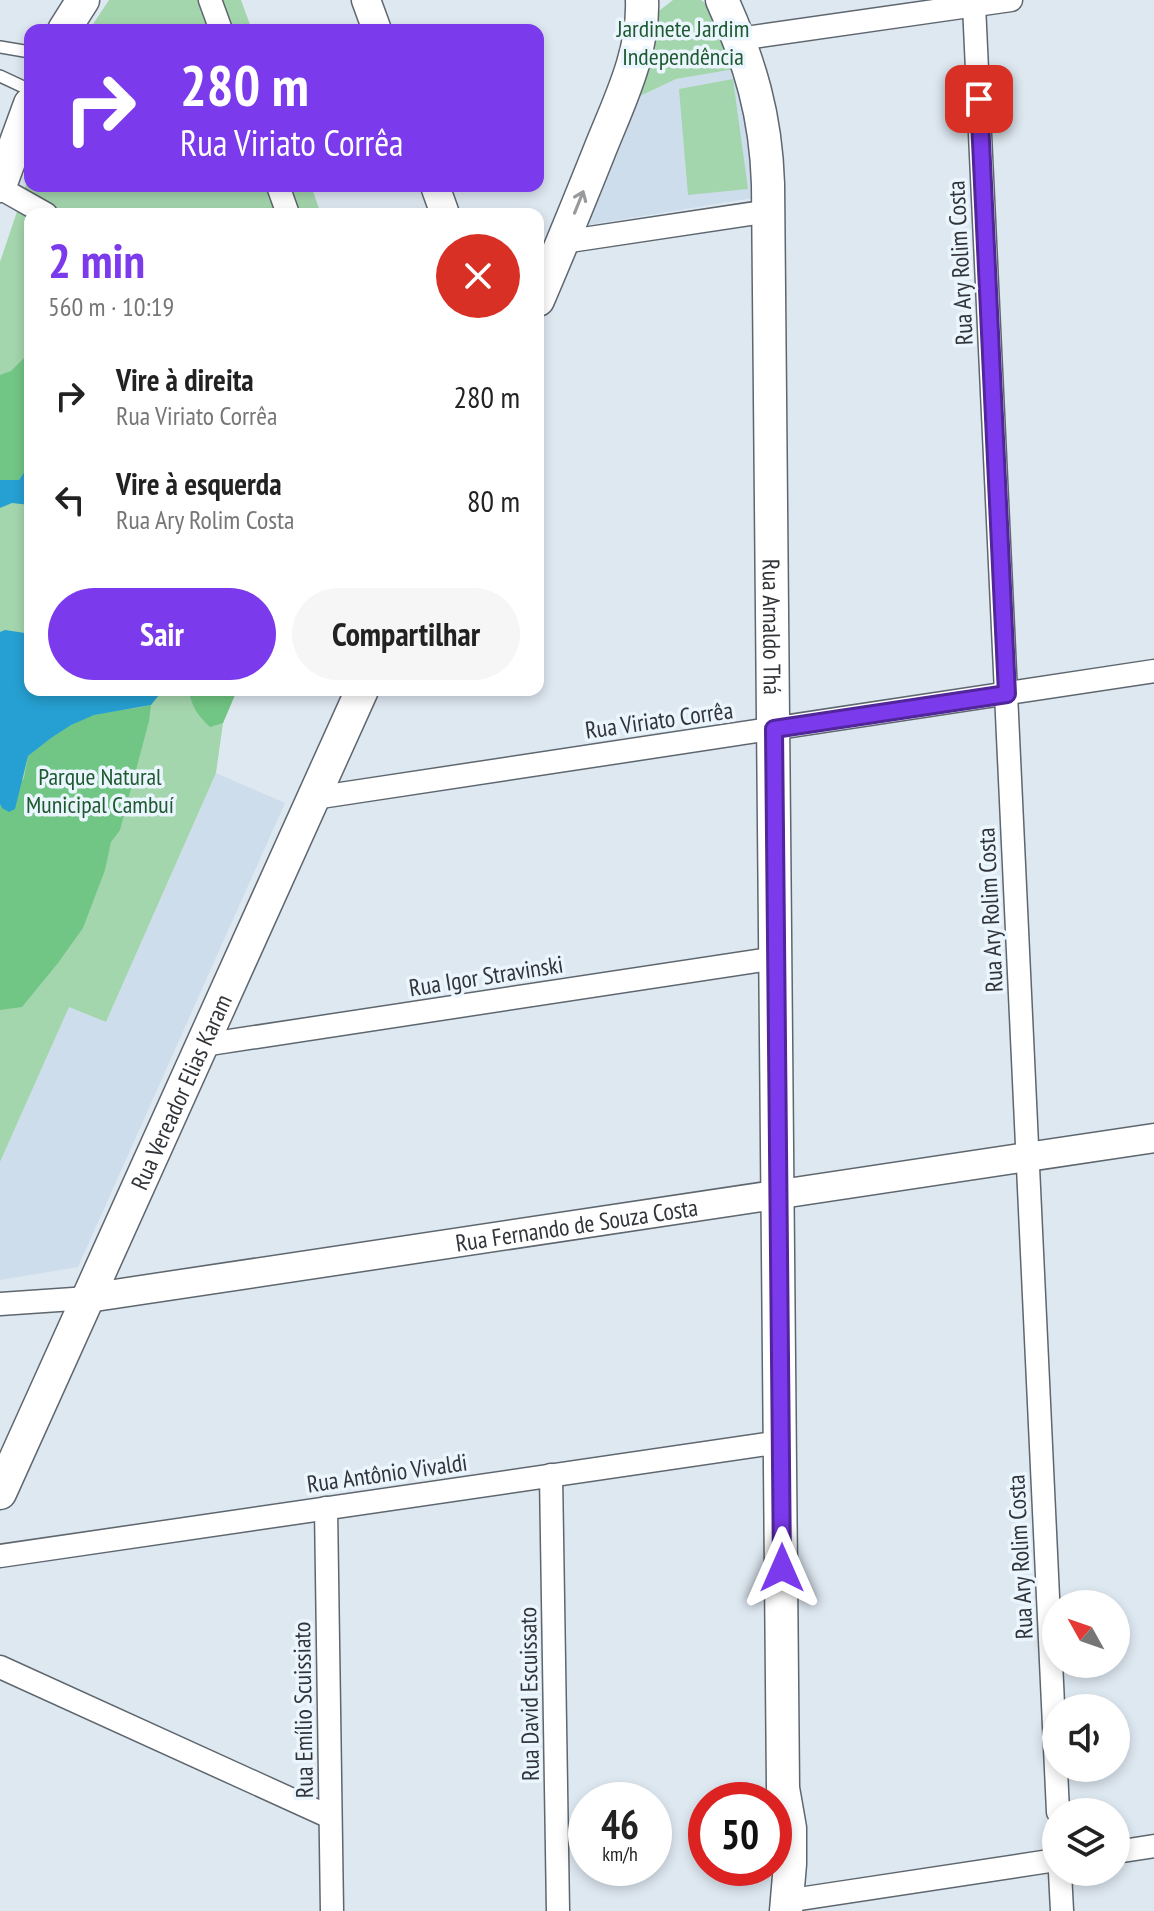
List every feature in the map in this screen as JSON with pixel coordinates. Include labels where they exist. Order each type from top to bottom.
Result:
[{"type":"main road","points":[[68,24],[83,0]]},
{"type":"main road","name":"Rua Arnaldo Thá","points":[[722,0],[739,39],[758,100],[767,155],[769,211],[783,1788],[776,1828],[776,1864],[786,1906]]},
{"type":"main road","points":[[544,286],[631,71],[646,4]]},
{"type":"main road","points":[[0,187],[24,121]]},
{"type":"main road","name":"Rua Vereador Elias Karam","points":[[0,1493],[359,696]]},
{"type":"street","points":[[210,0],[219,24]]},
{"type":"street","points":[[366,0],[375,24]]},
{"type":"street","points":[[739,39],[863,10],[974,5],[1011,0]]},
{"type":"street","name":"Rua Ary Rolim Costa","points":[[974,5],[1057,1798]]},
{"type":"street","points":[[0,187],[36,208]]},
{"type":"street","points":[[563,242],[769,211]]},
{"type":"street","name":"Rua Viriato Corrêa","points":[[314,798],[1154,671]]},
{"type":"street","name":"Rua Igor Stravinski","points":[[203,1045],[776,958]]},
{"type":"street","name":"Rua Fernando de Souza Costa","points":[[0,1304],[88,1298],[1154,1138]]},
{"type":"street","name":"Rua Antônio Vivaldi","points":[[0,1556],[781,1442]]},
{"type":"street","name":"Rua David Escuissato","points":[[551,1475],[558,1911]]},
{"type":"street","name":"Rua Emílio Scuissiato","points":[[326,1508],[332,1911]]},
{"type":"street","points":[[0,1667],[330,1817]]},
{"type":"street","points":[[1130,1850],[1154,1846]]},
{"type":"street","points":[[786,1906],[1042,1862]]},
{"type":"street","points":[[1061,1886],[1062,1911]]},
{"type":"lane","points":[[0,47],[24,51]]},
{"type":"lane","points":[[0,76],[24,87]]},
{"type":"shaded area","points":[[735,69],[750,126],[753,198],[588,225],[636,98],[676,79]]},
{"type":"shaded area","points":[[216,773],[285,803],[78,1267],[0,1280],[0,1162],[69,1006],[106,1022]]},
{"type":"green space","points":[[109,0],[241,0],[250,24],[93,24]]},
{"type":"green space","name":"Jardinete Jardim Independência","points":[[673,0],[701,0],[705,3],[735,69],[676,79],[636,98],[655,14]]},
{"type":"green space","points":[[733,79],[748,189],[688,195],[679,89]]},
{"type":"green space","name":"Parque Natural Municipal Cambuí","points":[[24,191],[313,192],[319,208],[24,208],[24,696],[234,696],[223,723],[216,773],[106,1022],[69,1007],[0,1162],[0,262]]},
{"type":"green space","points":[[24,358],[24,472],[19,480],[0,480],[0,375],[11,371]]},
{"type":"green space","points":[[190,696],[234,696],[223,723],[210,727]]},
{"type":"green space","points":[[151,705],[120,830],[111,842],[105,870],[83,928],[22,1007],[0,1010],[0,804],[2,808],[24,778],[28,756],[59,732],[94,715]]},
{"type":"water","points":[[24,472],[24,504],[12,503],[0,508],[0,480],[19,480]]},
{"type":"water","points":[[0,632],[24,633],[24,696],[158,696],[151,705],[94,715],[51,738],[28,756],[15,809],[9,812],[0,804]]},
{"type":"route","points":[[782,1568],[774,729],[1007,694],[979,99]]}]
